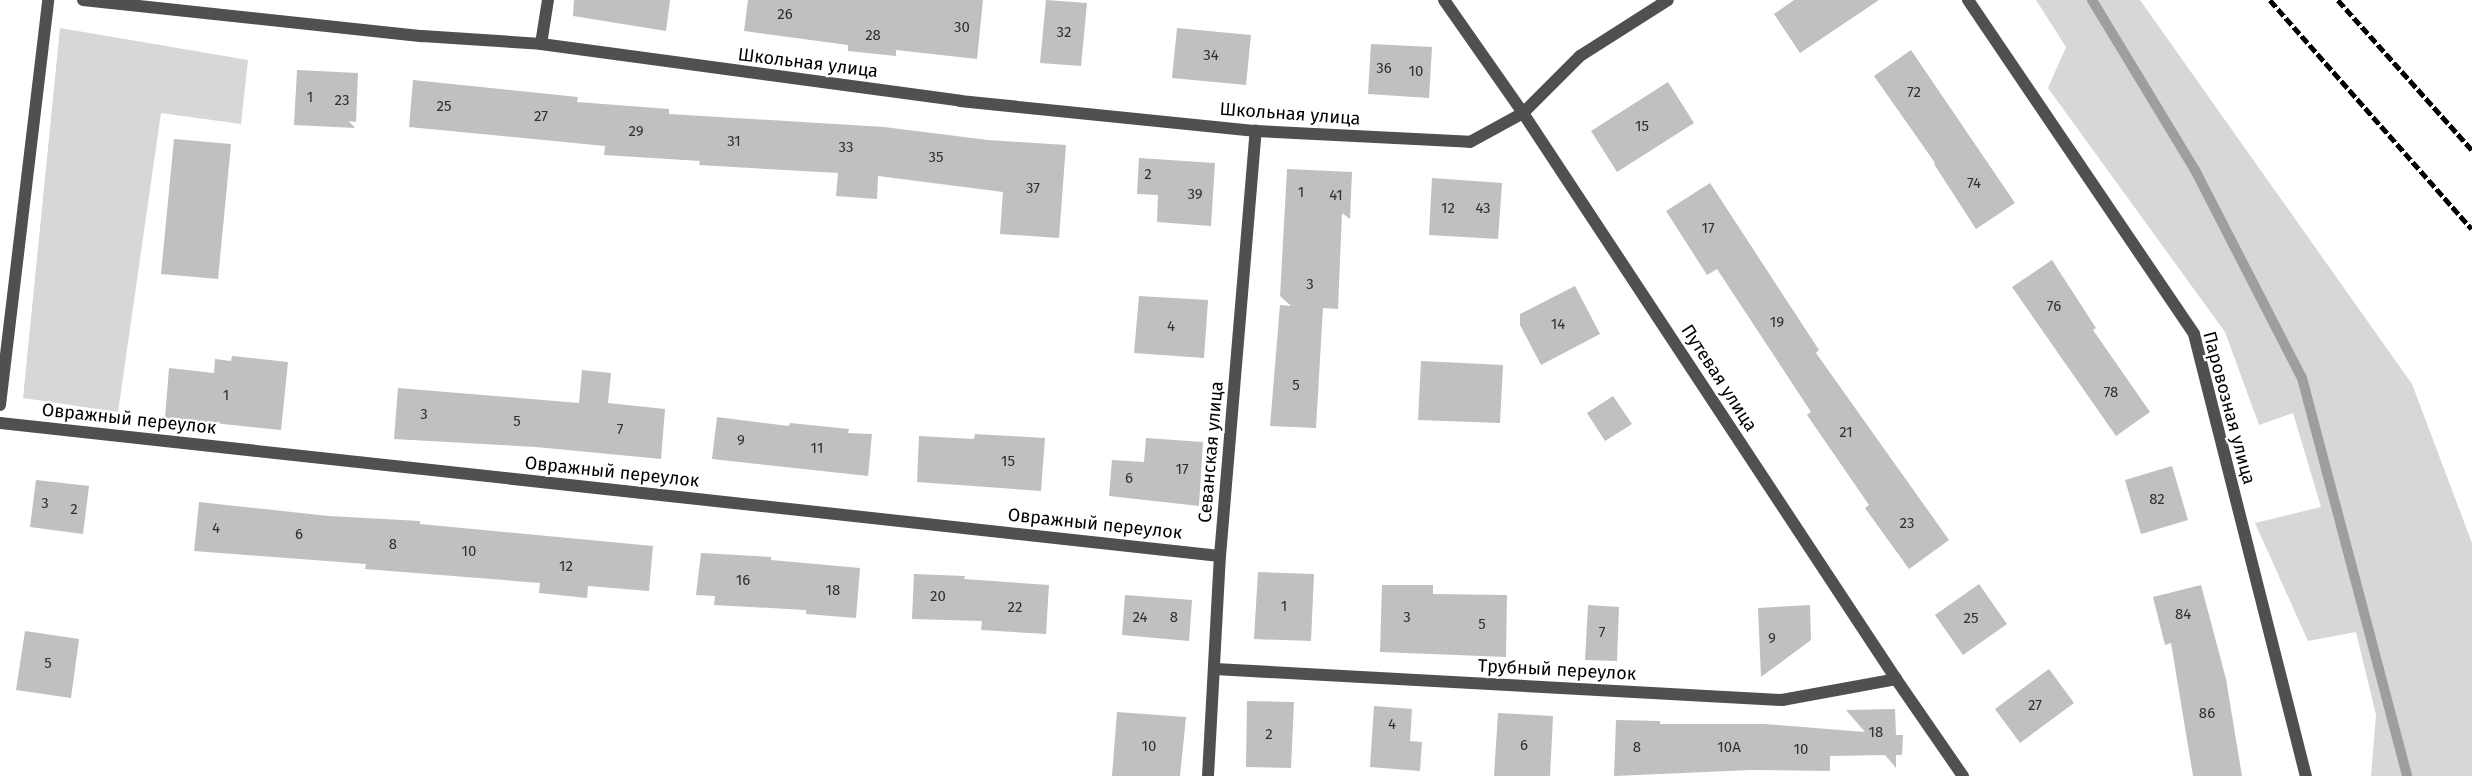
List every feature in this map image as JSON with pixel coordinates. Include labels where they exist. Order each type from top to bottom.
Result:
[{"type":"street","points":[[0,405],[48,0]]},
{"type":"street","name":"Школьная улица","points":[[83,0],[422,36],[541,44],[960,101],[1256,131],[1470,142],[1523,113],[1580,56],[1668,0]]},
{"type":"street","points":[[541,44],[548,0]]},
{"type":"street","name":"Путевая улица","points":[[1444,0],[1523,113],[1896,679],[1963,776]]},
{"type":"street","name":"Паровозная улица","points":[[1968,0],[2193,334],[2306,776]]},
{"type":"street","name":"Севанская улица","points":[[1208,776],[1220,556],[1256,131]]},
{"type":"street","name":"Овражный переулок","points":[[0,423],[1220,556]]},
{"type":"street","name":"Трубный переулок","points":[[1215,669],[1782,700],[1896,679]]},
{"type":"shaded area","points":[[2036,0],[2140,0],[2412,384],[2472,543],[2472,776],[2371,776],[2376,715],[2356,632],[2308,641],[2255,523],[2321,507],[2293,413],[2259,425],[2225,332],[2048,88],[2066,47]]},
{"type":"shaded area","points":[[60,28],[248,60],[241,124],[161,113],[118,412],[23,398]]},
{"type":"building","points":[[574,0],[670,0],[666,31],[573,16]]},
{"type":"building","points":[[748,0],[983,0],[977,59],[896,50],[896,56],[848,51],[848,45],[744,31]]},
{"type":"building","points":[[1046,0],[1087,3],[1081,66],[1040,63]]},
{"type":"building","points":[[1794,0],[1879,0],[1800,53],[1774,14]]},
{"type":"building","points":[[1177,28],[1251,35],[1246,85],[1172,78]]},
{"type":"building","points":[[1371,44],[1432,47],[1429,98],[1368,94]]},
{"type":"building","points":[[1911,50],[2015,203],[1976,229],[1935,163],[1874,76]]},
{"type":"building","points":[[297,70],[358,73],[356,122],[349,121],[355,128],[294,125]]},
{"type":"building","points":[[413,80],[578,97],[577,102],[669,109],[669,114],[884,127],[988,140],[1066,145],[1059,238],[1000,234],[1003,192],[878,176],[877,199],[836,196],[838,173],[699,165],[700,161],[604,155],[605,146],[409,127]]},
{"type":"building","points":[[1668,82],[1694,123],[1617,172],[1591,131]]},
{"type":"building","points":[[174,139],[231,144],[218,279],[161,274]]},
{"type":"building","points":[[1139,158],[1215,163],[1211,226],[1157,222],[1158,195],[1137,194]]},
{"type":"building","points":[[1287,169],[1352,172],[1350,219],[1342,213],[1338,309],[1323,308],[1316,428],[1270,426],[1280,305],[1291,306],[1280,296]]},
{"type":"building","points":[[1432,178],[1502,183],[1498,239],[1429,235]]},
{"type":"building","points":[[1710,183],[1819,350],[1816,353],[1949,540],[1909,569],[1865,508],[1869,505],[1807,415],[1811,412],[1717,269],[1707,275],[1666,211]]},
{"type":"building","points":[[2052,260],[2096,328],[2093,330],[2150,412],[2116,436],[2012,287]]},
{"type":"building","points":[[1575,286],[1600,334],[1541,365],[1520,325],[1520,314]]},
{"type":"building","points":[[1139,296],[1208,300],[1204,358],[1134,353]]},
{"type":"building","points":[[232,356],[288,362],[281,430],[165,418],[169,368],[214,373],[215,359],[231,361]]},
{"type":"building","points":[[1421,361],[1503,365],[1500,423],[1418,420]]},
{"type":"building","points":[[582,370],[611,373],[608,403],[665,409],[661,459],[536,447],[394,439],[398,388],[579,403]]},
{"type":"building","points":[[1613,396],[1632,424],[1605,441],[1587,413]]},
{"type":"building","points":[[717,417],[789,426],[790,423],[849,429],[848,433],[872,434],[868,476],[712,459]]},
{"type":"building","points":[[975,434],[1045,438],[1041,491],[917,482],[919,436],[974,439]]},
{"type":"building","points":[[1146,438],[1203,442],[1199,506],[1109,496],[1112,460],[1144,462]]},
{"type":"building","points":[[2172,466],[2188,520],[2141,534],[2125,480]]},
{"type":"building","points":[[36,480],[89,486],[83,534],[30,527]]},
{"type":"building","points":[[199,502],[329,516],[420,521],[420,524],[653,546],[649,591],[588,586],[587,598],[539,593],[540,583],[365,569],[366,564],[194,551]]},
{"type":"building","points":[[701,553],[771,557],[771,560],[860,568],[856,618],[806,614],[806,610],[714,605],[715,596],[696,595]]},
{"type":"building","points":[[1258,572],[1314,574],[1311,641],[1254,639]]},
{"type":"building","points":[[914,574],[965,576],[964,579],[1049,585],[1046,634],[981,630],[982,621],[912,619]]},
{"type":"building","points":[[1979,584],[2007,624],[1963,655],[1935,615]]},
{"type":"building","points":[[1382,585],[1433,585],[1433,594],[1507,595],[1506,657],[1380,652]]},
{"type":"building","points":[[2201,585],[2226,679],[2242,776],[2193,776],[2171,643],[2165,645],[2153,597]]},
{"type":"building","points":[[1125,595],[1192,600],[1189,641],[1122,635]]},
{"type":"building","points":[[1588,605],[1619,607],[1617,661],[1585,660]]},
{"type":"building","points":[[1810,605],[1811,640],[1761,677],[1758,608]]},
{"type":"building","points":[[25,631],[79,639],[71,698],[16,690]]},
{"type":"building","points":[[2049,669],[2074,703],[2020,743],[1995,709]]},
{"type":"building","points":[[1247,701],[1294,702],[1291,768],[1246,767]]},
{"type":"building","points":[[1374,706],[1412,709],[1410,741],[1422,742],[1420,771],[1370,767]]},
{"type":"building","points":[[1895,709],[1896,735],[1903,735],[1902,755],[1896,755],[1896,768],[1885,755],[1830,756],[1830,771],[1751,770],[1614,776],[1616,720],[1660,721],[1660,724],[1764,724],[1865,732],[1846,710]]},
{"type":"building","points":[[1117,712],[1186,717],[1180,776],[1112,776]]},
{"type":"building","points":[[1498,713],[1553,716],[1550,776],[1494,776]]},
{"type":"waterway","points":[[2092,0],[2195,170],[2302,378],[2407,776]]},
{"type":"railway","points":[[2270,0],[2472,229]]},
{"type":"railway","points":[[2338,0],[2472,150]]}]
